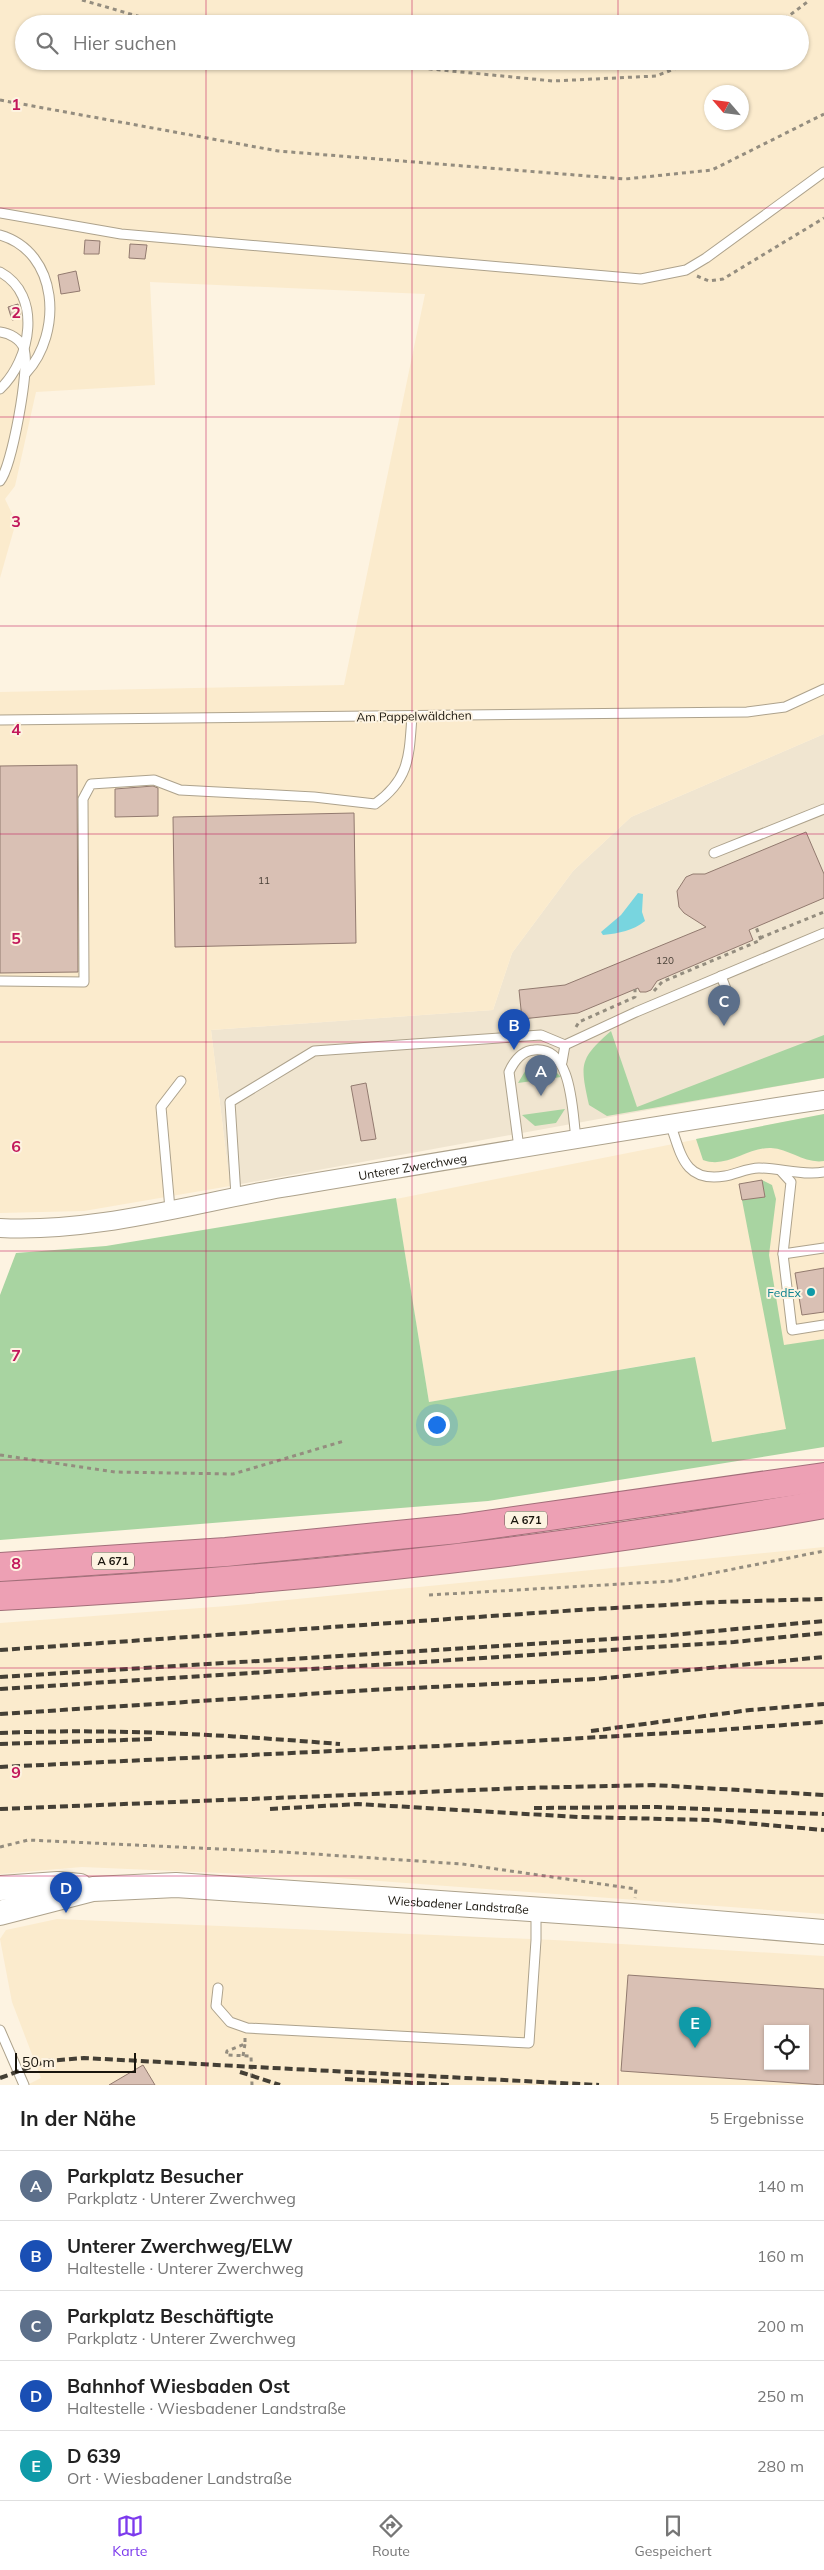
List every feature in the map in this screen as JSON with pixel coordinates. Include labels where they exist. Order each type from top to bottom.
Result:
[{"type":"highway","name":"A 671","points":[[0,1568],[226,1552],[458,1529],[824,1477]]},
{"type":"highway","name":"A 671","points":[[0,1596],[229,1580],[458,1557],[636,1534],[824,1504]]},
{"type":"main road","name":"Wiesbadener Landstraße","points":[[0,1888],[58,1884],[93,1889]]},
{"type":"main road","name":"Wiesbadener Landstraße","points":[[0,1912],[93,1889],[176,1884],[536,1909],[824,1932]]},
{"type":"street","name":"Unterer Zwerchweg","points":[[0,1228],[22,1229],[87,1224],[236,1196],[576,1138],[824,1100]]},
{"type":"lane","points":[[0,213],[121,234],[641,279],[686,270],[706,258],[824,172]]},
{"type":"lane","points":[[0,235],[7,237],[36,259],[45,276],[50,293],[48,327],[44,345],[26,373]]},
{"type":"lane","points":[[0,272],[14,281],[26,302],[28,317],[24,348],[26,373],[18,415],[0,481]]},
{"type":"lane","points":[[0,332],[12,335],[24,348]]},
{"type":"lane","points":[[0,389],[13,375],[24,348]]},
{"type":"lane","name":"Am Pappelwäldchen","points":[[0,720],[747,712],[784,707],[824,689]]},
{"type":"lane","points":[[0,981],[84,982],[83,799],[91,784],[154,780],[180,790],[314,796],[375,804],[387,795],[401,778],[408,762],[412,716]]},
{"type":"lane","points":[[714,853],[824,809]]},
{"type":"lane","points":[[236,1196],[230,1102],[314,1051],[541,1035],[565,1045],[824,933]]},
{"type":"lane","points":[[721,976],[733,1007]]},
{"type":"lane","points":[[562,1062],[565,1045]]},
{"type":"lane","points":[[519,1148],[509,1083],[510,1072],[514,1062],[522,1054],[533,1050],[544,1050],[554,1054],[562,1062],[566,1073],[576,1138]]},
{"type":"lane","points":[[170,1209],[161,1107],[181,1081]]},
{"type":"lane","points":[[670,1123],[684,1162],[693,1172],[702,1177],[724,1176],[757,1168],[780,1171],[824,1172]]},
{"type":"lane","points":[[780,1171],[791,1182],[783,1254],[792,1330],[824,1325]]},
{"type":"lane","points":[[783,1254],[824,1248]]},
{"type":"lane","points":[[218,1988],[216,2006],[230,2022],[247,2028],[529,2043],[536,1909]]},
{"type":"lane","points":[[0,2030],[24,2085]]},
{"type":"path","points":[[82,0],[134,15]]},
{"type":"path","points":[[790,15],[810,0]]},
{"type":"path","points":[[441,70],[553,81],[656,76],[672,70]]},
{"type":"path","points":[[0,100],[278,151],[625,179],[712,170],[824,114]]},
{"type":"path","points":[[686,270],[709,281],[723,279],[824,218]]},
{"type":"path","points":[[652,993],[662,982],[761,940],[760,938],[824,912]]},
{"type":"path","points":[[756,927],[760,938]]},
{"type":"path","points":[[635,997],[640,996]]},
{"type":"path","points":[[0,1454],[115,1472],[233,1474],[344,1441]]},
{"type":"path","points":[[430,1595],[673,1581],[824,1551]]},
{"type":"path","points":[[0,1847],[28,1840],[284,1852],[462,1864],[636,1889]]},
{"type":"path","points":[[243,2056],[247,2028]]},
{"type":"path","points":[[244,2044],[226,2052],[226,2055],[252,2056],[252,2085]]},
{"type":"shaded area","points":[[0,0],[824,0],[824,734],[631,817],[573,871],[512,953],[493,1010],[211,1030],[230,1186],[84,1211],[0,1213],[0,692],[344,685],[425,294],[150,282],[155,385],[36,392],[15,486],[5,499],[16,522],[0,578]]},
{"type":"shaded area","points":[[824,734],[824,1078],[230,1186],[211,1030],[493,1010],[512,953],[573,871],[631,817]]},
{"type":"shaded area","points":[[824,1114],[824,1423],[711,1442],[694,1357],[429,1402],[396,1199]]},
{"type":"shaded area","points":[[824,1547],[824,1914],[339,1878],[82,1867],[0,1874],[0,1623],[227,1606]]},
{"type":"shaded area","points":[[57,1919],[554,1940],[824,1956],[824,2085],[27,2085],[41,2078],[12,2002],[0,1939],[6,1930]]},
{"type":"green space","points":[[611,1031],[637,1107],[824,1035],[824,1078],[607,1116],[589,1105],[584,1071],[588,1056]]},
{"type":"green space","points":[[549,1065],[561,1077],[518,1083],[527,1068]]},
{"type":"green space","points":[[565,1109],[556,1123],[535,1126],[522,1115]]},
{"type":"green space","points":[[824,1114],[824,1161],[810,1160],[771,1148],[754,1151],[721,1162],[712,1162],[703,1160],[696,1139]]},
{"type":"green space","points":[[762,1180],[772,1185],[776,1199],[769,1255],[784,1345],[824,1339],[824,1447],[488,1501],[0,1540],[0,1295],[16,1253],[106,1246],[396,1198],[429,1402],[695,1357],[712,1442],[786,1429],[742,1200],[764,1196]]},
{"type":"water","points":[[638,893],[643,894],[642,912],[645,921],[626,931],[603,935],[601,932],[621,915]]},
{"type":"building","points":[[85,240],[100,241],[99,254],[84,254]]},
{"type":"building","points":[[130,244],[147,245],[145,259],[129,258]]},
{"type":"building","points":[[76,271],[80,291],[61,294],[58,275]]},
{"type":"building","points":[[18,304],[21,318],[12,320],[8,307]]},
{"type":"building","points":[[77,765],[78,972],[0,973],[0,766]]},
{"type":"building","points":[[153,786],[158,788],[158,816],[115,817],[115,789]]},
{"type":"building","points":[[354,813],[356,943],[175,947],[173,817]]},
{"type":"building","points":[[806,832],[824,874],[824,898],[749,930],[753,940],[657,981],[651,990],[640,992],[638,988],[578,1013],[522,1019],[519,990],[565,985],[706,927],[684,913],[679,907],[677,891],[686,877],[693,874],[705,874]]},
{"type":"building","points":[[366,1083],[376,1139],[361,1141],[351,1086]]},
{"type":"building","points":[[762,1180],[765,1197],[742,1200],[739,1184]]},
{"type":"building","name":"FedEx","points":[[824,1268],[824,1312],[802,1315],[795,1273]]},
{"type":"building","points":[[628,1975],[824,1989],[824,2085],[621,2071]]},
{"type":"building","points":[[143,2065],[155,2085],[109,2085]]},
{"type":"railway","points":[[0,1650],[579,1610],[717,1602],[824,1599]]},
{"type":"railway","points":[[0,1677],[660,1636],[824,1621]]},
{"type":"railway","points":[[0,1689],[734,1642],[824,1633]]},
{"type":"railway","points":[[0,1714],[371,1690],[595,1679],[824,1657]]},
{"type":"railway","points":[[591,1731],[750,1710],[824,1704]]},
{"type":"railway","points":[[0,1767],[479,1744],[824,1722]]},
{"type":"railway","points":[[0,1733],[85,1731],[170,1733],[340,1744]]},
{"type":"railway","points":[[0,1744],[155,1739]]},
{"type":"railway","points":[[0,1809],[523,1788],[653,1785],[824,1795]]},
{"type":"railway","points":[[270,1809],[358,1804],[578,1817],[711,1820],[824,1830]]},
{"type":"railway","points":[[534,1808],[657,1807],[824,1814]]},
{"type":"railway","points":[[0,2078],[47,2061],[84,2058],[599,2085]]},
{"type":"railway","points":[[240,2072],[280,2085]]},
{"type":"railway","points":[[345,2079],[450,2085]]},
{"type":"place","name":"Parkplatz Beschäftigte","points":[[724,1026]]},
{"type":"place","name":"Unterer Zwerchweg/ELW","points":[[514,1050]]},
{"type":"place","name":"Parkplatz Besucher","points":[[541,1096]]},
{"type":"place","name":"FedEx","points":[[811,1292]]},
{"type":"place","name":"Bahnhof Wiesbaden Ost","points":[[66,1913]]},
{"type":"place","name":"D 639","points":[[695,2048]]}]
